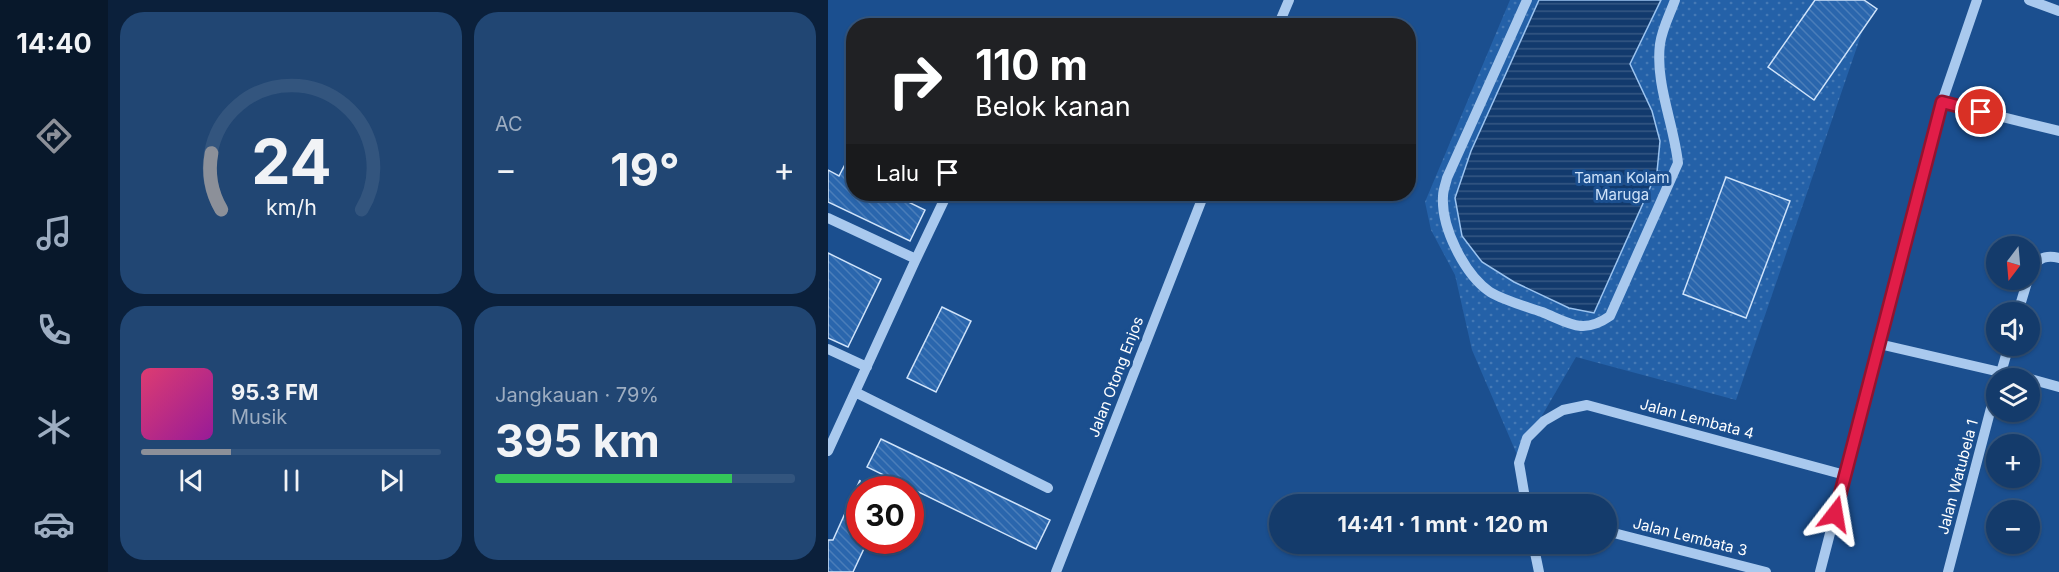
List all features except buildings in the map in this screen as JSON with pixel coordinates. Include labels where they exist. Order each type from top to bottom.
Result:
[{"type":"street","points":[[1281,18],[1289,0]]},
{"type":"street","points":[[1527,0],[1447,178],[1442,194],[1444,212],[1448,231],[1464,263],[1476,280],[1492,293],[1580,327],[1599,324],[1610,316],[1678,163],[1675,138],[1662,86],[1660,44],[1675,0]]},
{"type":"street","points":[[1820,572],[1942,102],[1977,0]]},
{"type":"street","points":[[2029,0],[2059,11]]},
{"type":"street","points":[[1942,102],[2059,131]]},
{"type":"street","points":[[828,451],[944,201]]},
{"type":"street","name":"Jalan Otong Enjos","points":[[1056,572],[1201,201]]},
{"type":"street","points":[[828,218],[916,259]]},
{"type":"street","points":[[2040,259],[2043,257],[2059,258]]},
{"type":"street","points":[[1879,344],[1986,371]]},
{"type":"street","points":[[828,350],[867,367]]},
{"type":"street","points":[[2040,381],[2059,387]]},
{"type":"street","points":[[855,392],[1048,488]]},
{"type":"street","name":"Jalan Lembata 4","points":[[1524,494],[1519,463],[1527,438],[1544,421],[1563,410],[1587,405],[1845,475]]},
{"type":"street","name":"Jalan Watubela 1","points":[[1948,572],[1987,422]]},
{"type":"street","name":"Jalan Lembata 3","points":[[1617,534],[1766,572]]},
{"type":"street","points":[[1535,554],[1539,572]]},
{"type":"green space","name":"Taman Kolam Maruga","points":[[1510,0],[1863,0],[1871,6],[1736,400],[1576,357],[1518,457],[1472,350],[1455,275],[1431,230],[1425,202]]},
{"type":"shaded area","points":[[1539,0],[1661,0],[1630,64],[1652,111],[1660,141],[1657,172],[1594,313],[1569,308],[1514,282],[1482,262],[1462,236],[1455,198],[1471,151]]},
{"type":"route","points":[[1835,514],[1942,102],[1981,112]]}]
